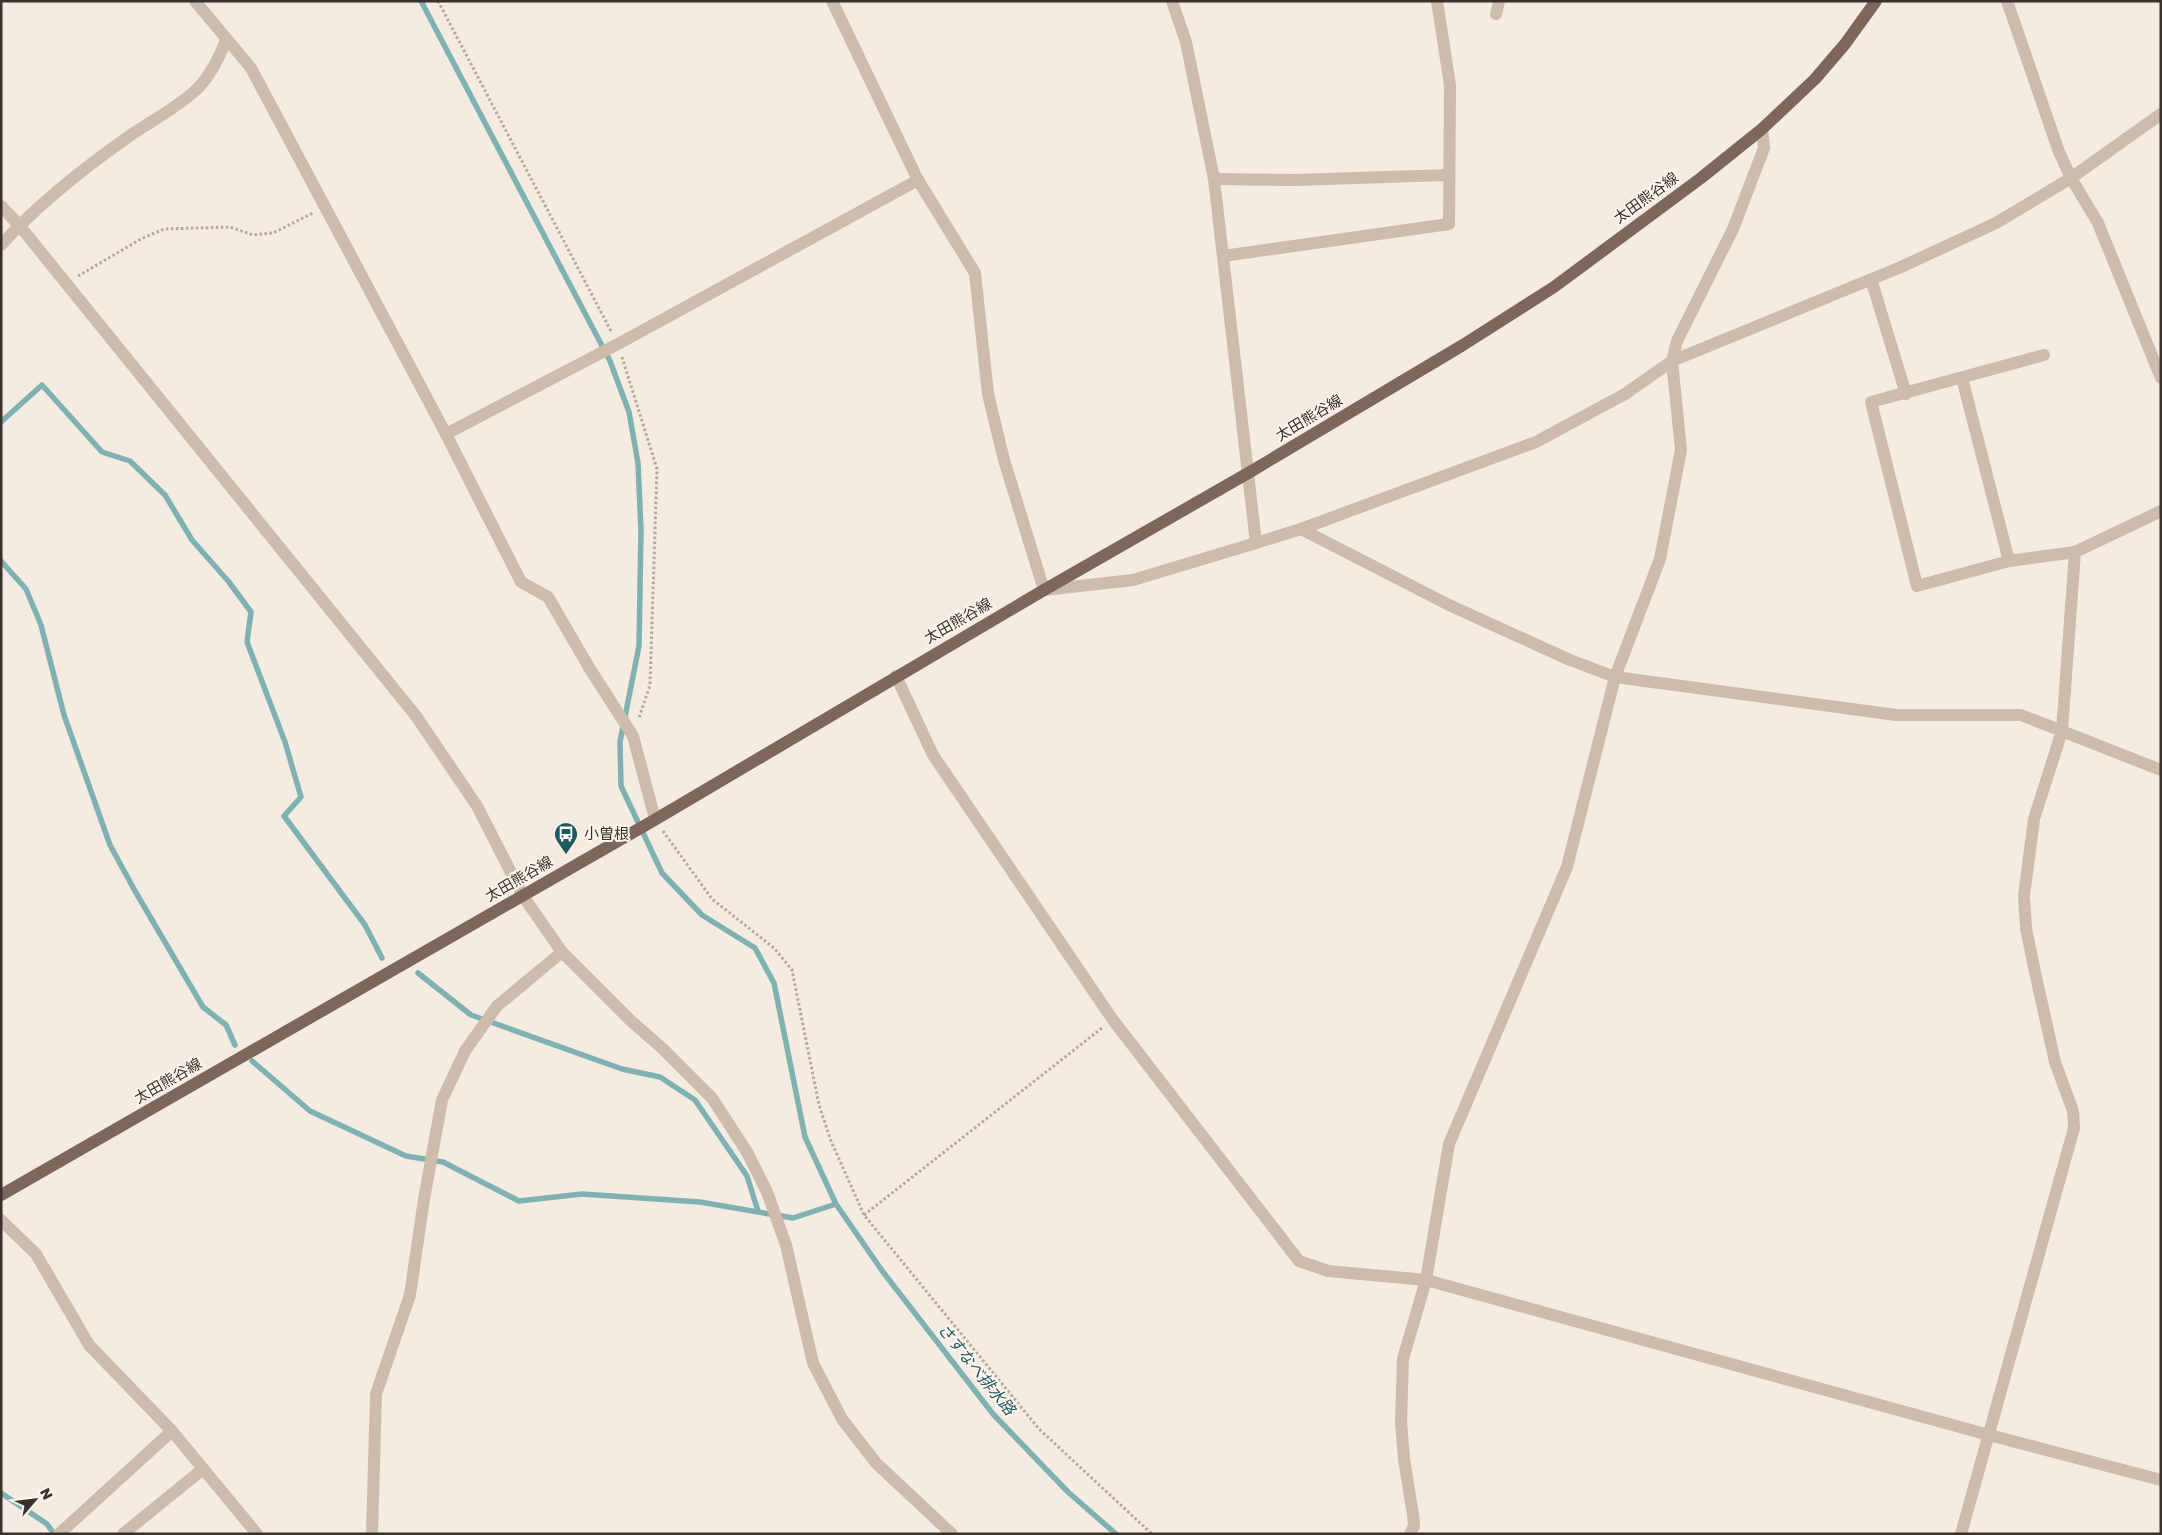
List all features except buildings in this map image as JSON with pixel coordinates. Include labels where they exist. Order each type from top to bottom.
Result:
[{"type":"main road","name":"太田熊谷線","points":[[1,1196],[653,821],[896,676],[1250,472],[1463,345],[1554,287],[1701,178],[1762,129],[1815,79],[1845,44],[1876,1]]},
{"type":"street","points":[[195,1],[251,68],[446,434],[521,582],[548,597],[590,669],[634,736],[653,821]]},
{"type":"street","points":[[832,1],[918,180],[975,273],[988,394],[1004,460],[1044,590],[1133,580],[1301,530],[1536,442],[1625,394],[1672,361],[1871,279],[1996,223],[2071,178],[2161,114]]},
{"type":"street","points":[[1172,1],[1186,42],[1214,179],[1250,472],[1256,543]]},
{"type":"street","points":[[1223,256],[1449,224],[1450,85],[1437,1]]},
{"type":"street","points":[[1496,14],[1499,1]]},
{"type":"street","points":[[2007,1],[2059,152],[2071,178],[2098,222],[2161,378]]},
{"type":"street","points":[[1,245],[20,225],[128,137],[197,89],[217,62],[226,40]]},
{"type":"street","points":[[1410,1534],[1414,1526],[1414,1520],[1404,1460],[1401,1422],[1403,1359],[1426,1280],[1450,1144],[1568,867],[1615,677],[1660,559],[1681,450],[1672,361],[1677,341],[1733,229],[1764,148],[1762,129]]},
{"type":"street","points":[[1214,179],[1294,180],[1449,175]]},
{"type":"street","points":[[446,434],[618,344],[918,180]]},
{"type":"street","points":[[1,206],[20,225],[416,716],[478,806],[523,896],[562,952],[630,1020],[663,1048],[712,1098],[747,1152],[771,1202],[786,1245],[813,1363],[842,1419],[876,1463],[952,1534]]},
{"type":"street","points":[[1871,279],[1906,394]]},
{"type":"street","points":[[2044,355],[1871,402],[1917,586],[2009,561],[2075,552],[2161,511]]},
{"type":"street","points":[[1962,378],[2009,561]]},
{"type":"street","points":[[1301,530],[1449,605],[1570,660],[1615,677],[1896,715],[2021,715],[2161,770]]},
{"type":"street","points":[[1961,1534],[2066,1150],[2074,1128],[2073,1111],[2055,1062],[2026,928],[2024,896],[2034,819],[2062,731],[2075,552]]},
{"type":"street","points":[[896,676],[934,754],[1113,1020],[1299,1261],[1328,1271],[1426,1280],[1989,1435],[2161,1480]]},
{"type":"street","points":[[372,1534],[376,1394],[410,1295],[428,1172],[442,1100],[465,1052],[497,1006],[562,952]]},
{"type":"street","points":[[1,1220],[36,1254],[89,1345],[172,1431],[257,1534]]},
{"type":"street","points":[[62,1531],[172,1431]]},
{"type":"street","points":[[123,1534],[203,1468]]},
{"type":"path","points":[[66,283],[141,239],[164,229],[230,227],[254,235],[273,233],[325,208]]},
{"type":"path","points":[[653,821],[712,899],[774,948],[792,970],[819,1105],[831,1141],[864,1214],[1039,1429],[1152,1534]]},
{"type":"path","points":[[864,1214],[1113,1020]]},
{"type":"waterway","name":"さすなべ排水路","points":[[421,1],[610,361],[629,412],[638,463],[641,530],[639,646],[620,742],[621,786],[662,873],[702,915],[755,948],[774,983],[805,1137],[836,1204],[883,1272],[993,1414],[1068,1492],[1116,1534]]},
{"type":"waterway","points":[[1,422],[42,385],[102,452],[130,461],[165,495],[192,540],[229,582],[251,612],[247,642],[285,742],[301,797],[284,816],[365,925],[382,958]]},
{"type":"waterway","points":[[1,561],[26,589],[41,625],[64,715],[110,845],[203,1007],[226,1025],[235,1045]]},
{"type":"waterway","points":[[418,973],[471,1015],[622,1069],[660,1077],[695,1100],[747,1176],[758,1211]]},
{"type":"waterway","points":[[252,1061],[310,1111],[406,1156],[443,1162],[519,1201],[582,1194],[700,1202],[793,1218],[836,1204]]},
{"type":"waterway","points":[[1,1493],[47,1524],[54,1534]]},
{"type":"place","name":"小曽根","points":[[566,855]]}]
